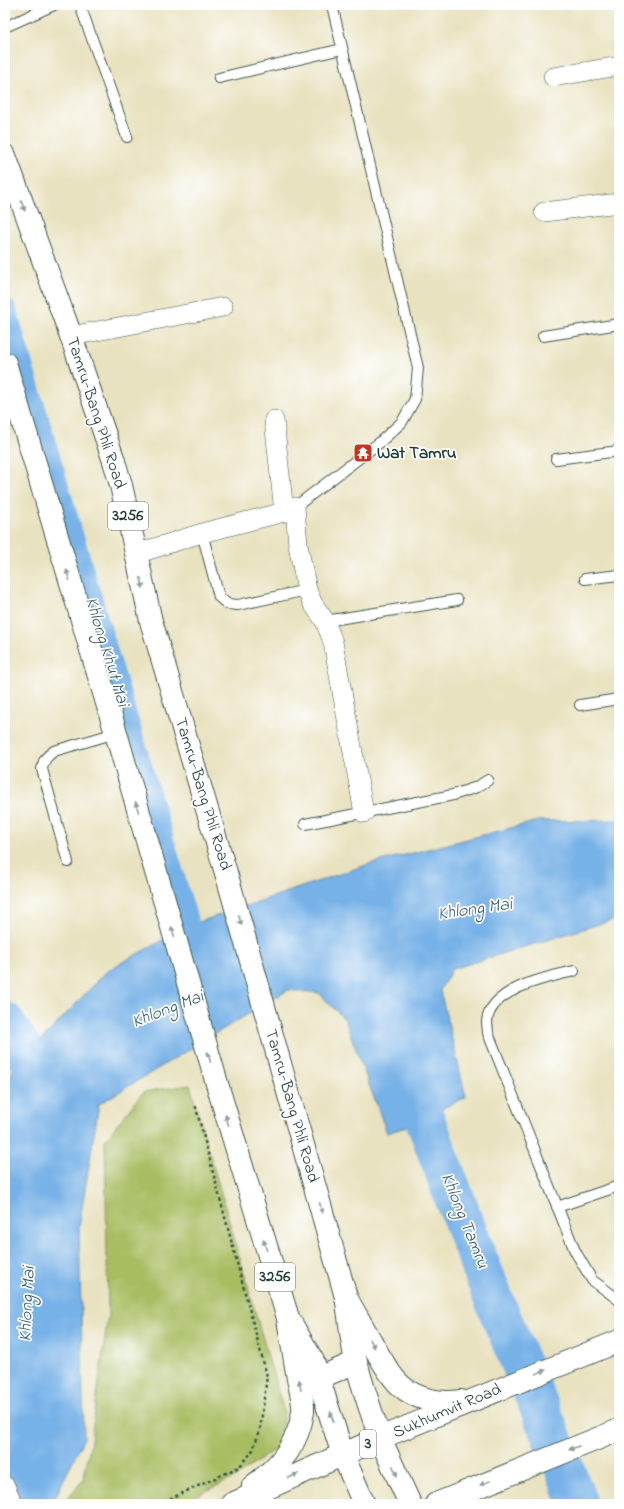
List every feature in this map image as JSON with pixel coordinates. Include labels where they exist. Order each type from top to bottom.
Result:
[{"type":"main road","name":"Tamru-Bang Phli Road","points":[[5,156],[71,336],[114,461],[126,505],[151,621],[229,883],[346,1297],[356,1362],[380,1438],[410,1504]]},
{"type":"main road","name":"3256","points":[[5,363],[116,733],[220,1094],[288,1318],[313,1361],[343,1454]]},
{"type":"main road","points":[[346,1297],[388,1371],[400,1385],[416,1396],[434,1401],[451,1402],[475,1399]]},
{"type":"main road","points":[[227,1504],[267,1476],[280,1463],[291,1449],[298,1429],[303,1411],[288,1318]]},
{"type":"main road","name":"Sukhumvit Road","points":[[232,1504],[380,1438],[609,1345]]},
{"type":"main road","points":[[319,1378],[356,1362]]},
{"type":"main road","points":[[436,1504],[615,1432]]},
{"type":"main road","points":[[343,1454],[364,1504]]},
{"type":"street","points":[[553,77],[619,66]]},
{"type":"street","points":[[544,212],[619,203]]},
{"type":"street","points":[[71,336],[223,307]]},
{"type":"street","points":[[274,420],[289,510],[307,590],[313,604],[325,621],[333,642],[364,813]]},
{"type":"street","points":[[136,554],[202,533],[289,510]]},
{"type":"street","points":[[5,1486],[13,1504]]},
{"type":"lane","points":[[5,27],[54,5]]},
{"type":"lane","points":[[80,5],[127,137]]},
{"type":"lane","points":[[289,510],[379,443],[402,422],[415,399],[418,368],[332,5]]},
{"type":"lane","points":[[219,78],[342,49]]},
{"type":"lane","points":[[544,336],[619,324]]},
{"type":"lane","points":[[556,459],[619,451]]},
{"type":"lane","points":[[202,533],[220,597],[227,604],[238,605],[307,590]]},
{"type":"lane","points":[[585,579],[619,575]]},
{"type":"lane","points":[[325,621],[457,600]]},
{"type":"lane","points":[[580,704],[619,699]]},
{"type":"lane","points":[[68,862],[42,768],[43,762],[46,757],[54,751],[116,733]]},
{"type":"lane","points":[[305,824],[453,795],[488,780]]},
{"type":"lane","points":[[574,971],[530,982],[504,996],[491,1010],[487,1021],[488,1033],[573,1245],[592,1280],[619,1300]]},
{"type":"lane","points":[[557,1208],[619,1186]]},
{"type":"path","points":[[159,1504],[239,1467],[252,1452],[260,1430],[267,1376],[196,1104]]},
{"type":"green space","points":[[190,1085],[284,1412],[279,1446],[236,1477],[179,1504],[62,1504],[83,1480],[90,1447],[108,1315],[105,1140],[143,1092]]},
{"type":"water","name":"Khlong Mai","points":[[619,820],[619,918],[452,969],[440,990],[466,1097],[400,1129],[387,1133],[345,1020],[319,993],[288,990],[99,1104],[79,1226],[84,1438],[52,1504],[5,1504],[5,1087],[13,1070],[108,970],[190,925],[369,864],[538,821]]},
{"type":"waterway","name":"Khlong Khut Mai","points":[[5,310],[197,956]]},
{"type":"waterway","name":"Khlong Tamru","points":[[5,1022],[55,1102]]},
{"type":"waterway","name":"Khlong Tamru","points":[[405,1065],[482,1271],[548,1427],[578,1504]]},
{"type":"place","name":"Wat Tamru","points":[[363,453]]}]
